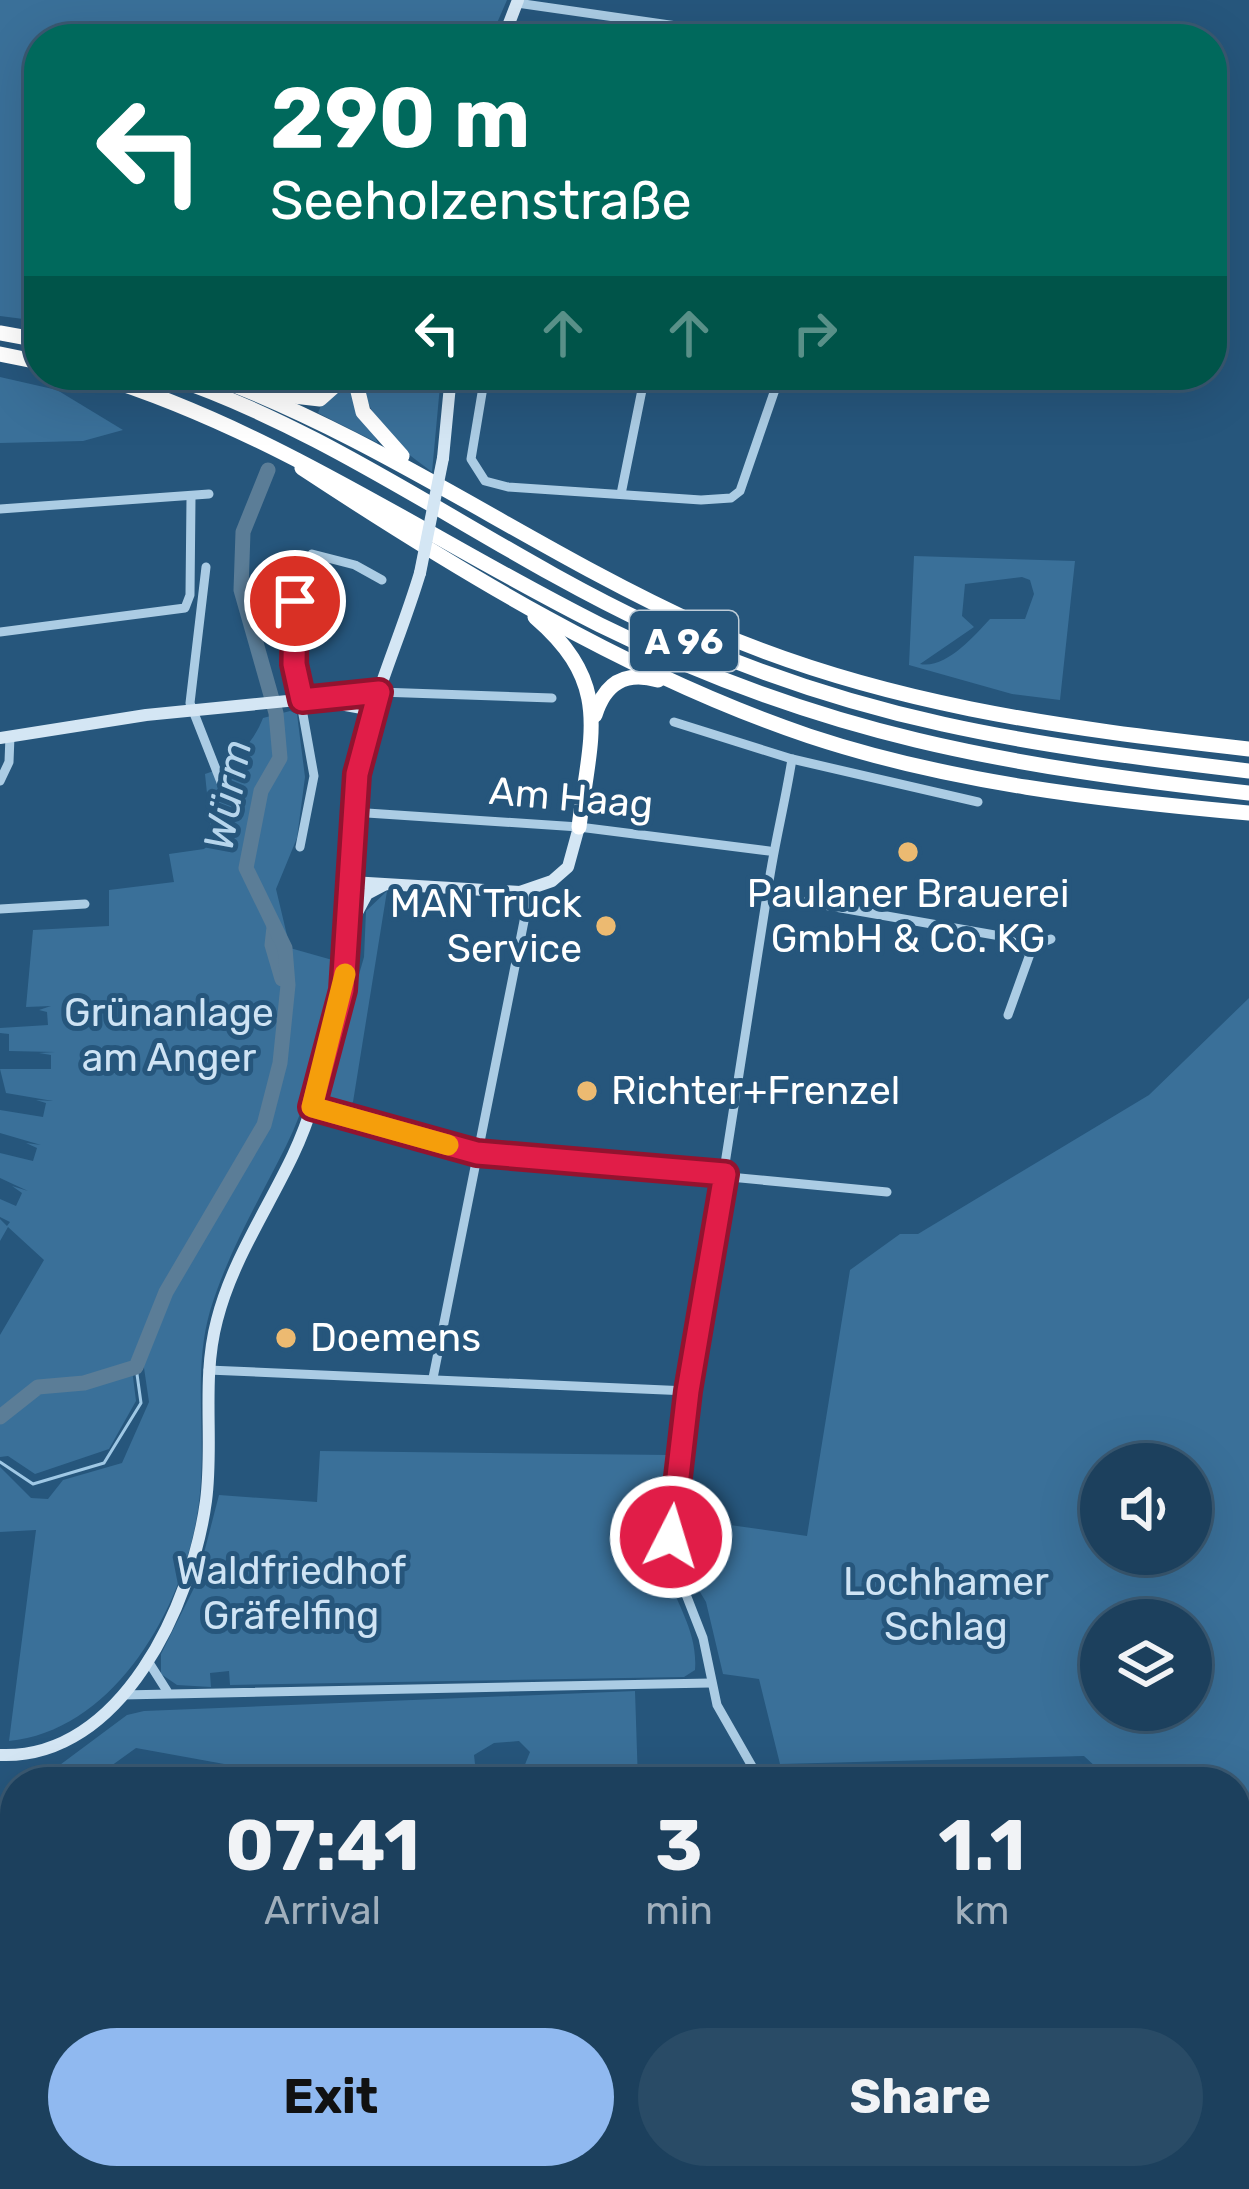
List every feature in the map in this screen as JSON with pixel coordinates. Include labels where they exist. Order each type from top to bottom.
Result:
[{"type":"highway","name":"A 96","points":[[136,390],[245,430],[597,623],[790,707],[869,732],[985,758],[1249,793]]},
{"type":"highway","name":"A 96","points":[[202,390],[274,419],[645,623],[779,680],[872,711],[1005,740],[1249,771]]},
{"type":"highway","points":[[247,390],[301,412],[618,585],[787,660],[961,710],[1068,729],[1249,749]]},
{"type":"highway","points":[[265,390],[313,400],[334,390]]},
{"type":"highway","points":[[357,390],[370,423],[432,481]]},
{"type":"highway","points":[[245,430],[510,595],[692,690]]},
{"type":"highway","points":[[510,595],[578,660],[588,685],[590,729],[579,827]]},
{"type":"highway","points":[[590,729],[605,691],[620,679],[641,676],[692,690],[813,737],[947,772],[1249,813]]},
{"type":"main road","points":[[0,1758],[34,1753],[68,1739],[121,1695],[148,1659],[184,1582],[206,1505],[208,1370],[226,1288],[312,1107],[343,990],[363,744],[420,573],[443,458],[450,390]]},
{"type":"main road","points":[[5,737],[192,710],[379,692]]},
{"type":"main road","points":[[309,699],[373,710]]},
{"type":"main road","points":[[344,705],[363,744]]},
{"type":"main road","points":[[351,881],[530,891],[568,867],[579,827]]},
{"type":"main road","points":[[350,929],[364,898],[386,884]]},
{"type":"street","points":[[518,2],[651,24]]},
{"type":"street","points":[[482,390],[471,459],[478,475],[496,486],[723,500],[740,491],[775,390]]},
{"type":"street","points":[[621,494],[642,390]]},
{"type":"street","points":[[0,508],[208,494]]},
{"type":"street","points":[[0,632],[185,608],[190,595],[191,498]]},
{"type":"street","points":[[301,847],[314,795],[309,699],[292,619],[298,581],[311,554],[355,565],[382,580]]},
{"type":"street","points":[[206,567],[192,710],[221,782]]},
{"type":"street","points":[[379,692],[551,698]]},
{"type":"street","points":[[674,722],[792,759],[978,802]]},
{"type":"street","points":[[0,781],[9,762],[5,737]]},
{"type":"street","points":[[752,1767],[710,1683],[703,1638],[677,1574],[671,1537],[688,1391],[767,895],[769,851],[780,838],[792,759]]},
{"type":"street","name":"Am Haag","points":[[367,813],[579,827],[769,851]]},
{"type":"street","points":[[433,1378],[530,891]]},
{"type":"street","points":[[767,895],[961,926],[1027,948],[1051,939]]},
{"type":"street","points":[[0,909],[85,904]]},
{"type":"street","points":[[1008,1016],[1030,967],[1027,948]]},
{"type":"street","points":[[312,1107],[477,1153],[887,1192]]},
{"type":"street","points":[[208,1370],[688,1391]]},
{"type":"street","points":[[148,1659],[154,1678],[167,1691]]},
{"type":"street","points":[[121,1695],[710,1683]]},
{"type":"green space","points":[[0,0],[507,0],[497,24],[24,24],[24,319],[0,316]]},
{"type":"green space","points":[[0,377],[24,382],[24,390],[57,390],[123,430],[83,441],[0,443]]},
{"type":"green space","points":[[338,390],[352,390],[378,443],[318,413]]},
{"type":"green space","points":[[364,390],[440,390],[432,472],[385,431]]},
{"type":"green space","points":[[914,556],[1075,561],[1060,700],[1012,694],[909,665]],"holes":[[[1030,580],[1034,594],[1025,619],[990,619],[949,657],[920,664],[974,627],[962,616],[965,584]]]},
{"type":"green space","name":"Grünanlage am Anger","points":[[290,711],[297,714],[305,777],[297,838],[276,889],[290,948],[336,961],[304,1102],[210,1311],[202,1356],[200,1493],[194,1532],[165,1613],[116,1685],[84,1712],[49,1731],[9,1741],[36,1530],[0,1532],[0,1467],[31,1498],[48,1499],[63,1480],[122,1463],[149,1402],[143,1361],[161,1319],[152,1313],[131,1361],[136,1401],[109,1449],[35,1474],[8,1456],[0,1457],[0,1335],[44,1260],[8,1227],[0,1241],[0,1219],[7,1226],[10,1222],[0,1217],[0,1199],[16,1206],[22,1193],[12,1186],[28,1191],[0,1178],[0,1153],[33,1161],[37,1148],[26,1143],[41,1145],[0,1133],[0,1110],[43,1117],[46,1103],[36,1100],[53,1101],[6,1093],[0,1069],[51,1069],[51,1055],[39,1053],[55,1052],[9,1051],[9,1034],[0,1033],[0,1028],[48,1025],[47,1012],[39,1010],[51,1006],[26,1007],[33,930],[109,926],[109,890],[174,882],[169,854],[204,849],[212,842],[205,774],[240,753],[263,718]]},
{"type":"green space","points":[[387,891],[353,1102],[342,1109],[327,1101],[328,1082],[364,957],[366,911]]},
{"type":"green space","name":"Lochhamer Schlag","points":[[1249,998],[1249,1767],[1096,1767],[1084,1756],[780,1764],[759,1679],[723,1674],[706,1602],[688,1572],[706,1554],[700,1543],[680,1536],[680,1515],[694,1520],[701,1535],[718,1538],[730,1525],[807,1536],[850,1270],[900,1234],[918,1234],[1149,1095]]},
{"type":"green space","name":"Waldfriedhof Gräfelfing","points":[[320,1451],[670,1455],[661,1540],[670,1582],[690,1630],[695,1670],[684,1677],[230,1685],[229,1671],[210,1673],[211,1687],[177,1685],[161,1674],[161,1654],[196,1584],[219,1495],[317,1502]]},
{"type":"green space","points":[[635,1691],[638,1767],[524,1767],[530,1752],[519,1741],[494,1743],[474,1755],[475,1767],[240,1767],[136,1748],[110,1767],[57,1767],[127,1715]]},
{"type":"waterway","name":"Würm","points":[[0,1417],[38,1387],[84,1383],[136,1367],[166,1292],[264,1125],[280,1063],[288,985],[285,948],[246,868],[261,791],[280,758],[276,713],[241,590],[243,532],[268,470]]},
{"type":"waterway","name":"Würm","points":[[274,927],[272,945],[282,979]]},
{"type":"waterway","name":"Würm","points":[[0,1462],[33,1484],[104,1463],[141,1403],[136,1367]]},
{"type":"slow traffic","points":[[345,974],[312,1107],[448,1145]]},
{"type":"place","name":"Paulaner Brauerei GmbH & Co. KG","points":[[908,852]]},
{"type":"place","name":"MAN Truck Service","points":[[606,926]]},
{"type":"place","name":"Richter+Frenzel","points":[[587,1091]]},
{"type":"place","name":"Doemens","points":[[286,1338]]},
{"type":"route","points":[[295,601],[294,664],[302,700],[379,692],[357,774],[343,990],[312,1107],[477,1153],[725,1174],[688,1391],[671,1537]]}]
